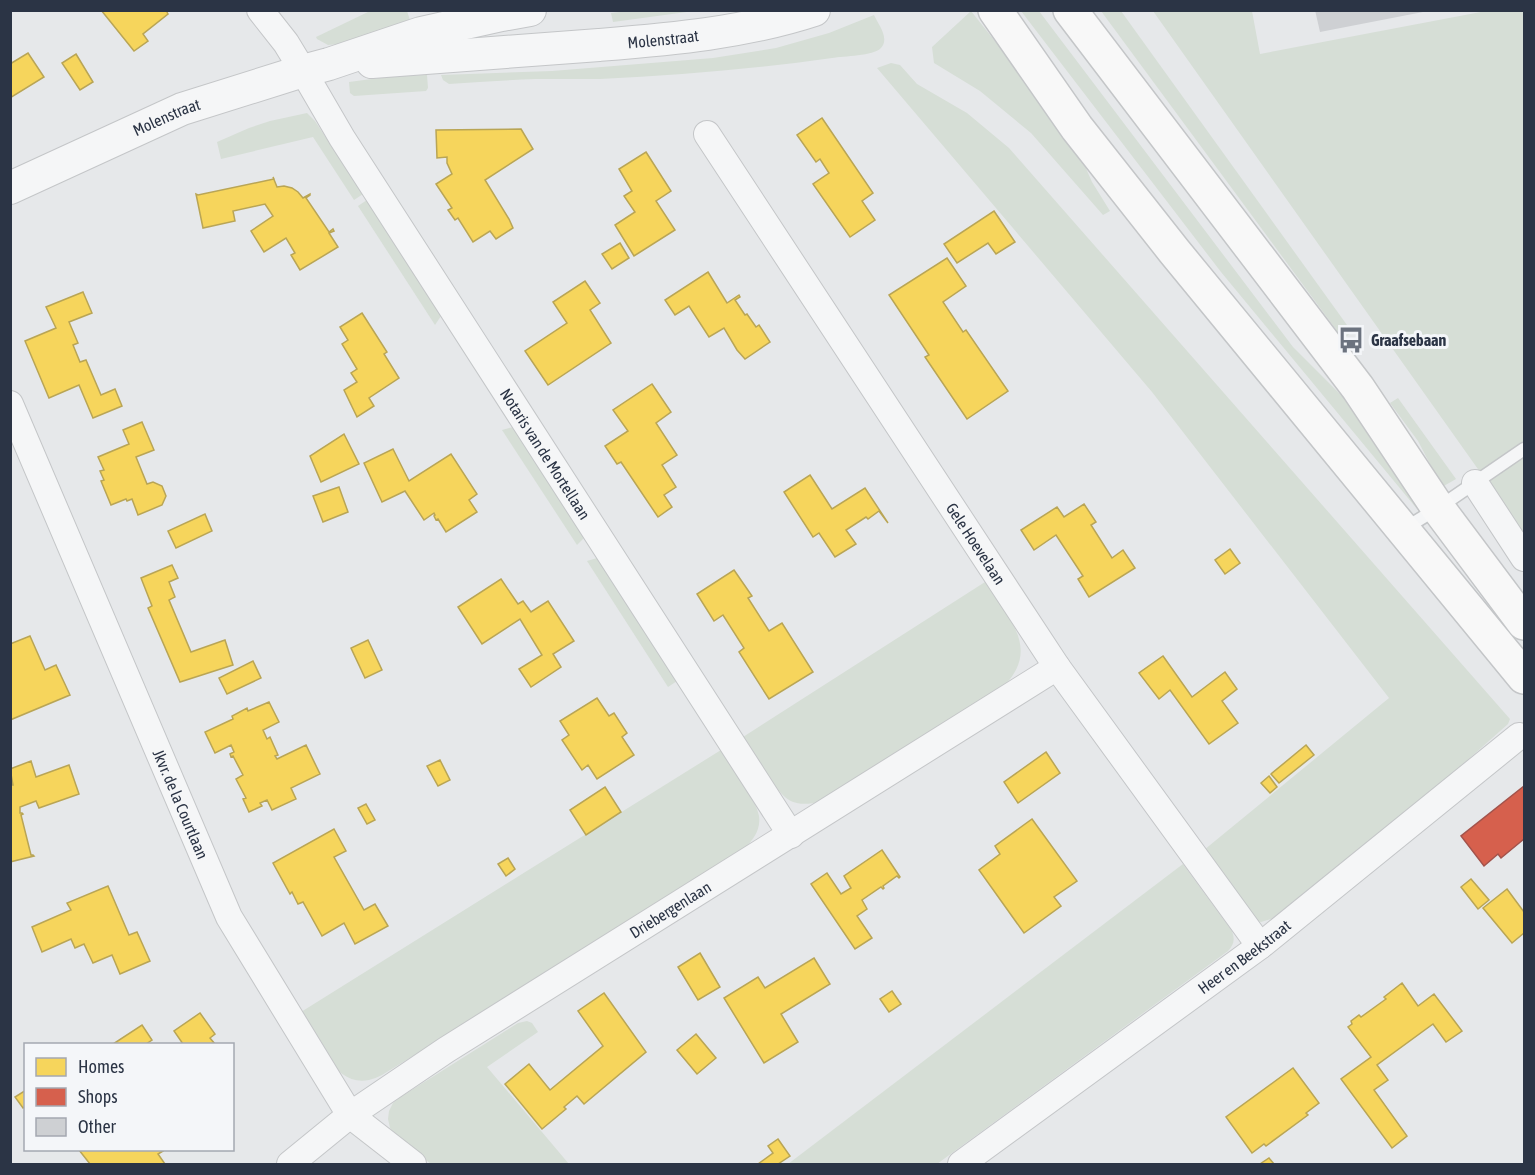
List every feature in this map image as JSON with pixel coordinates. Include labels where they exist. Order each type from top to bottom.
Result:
[{"type":"main road","points":[[995,10],[1077,128],[1174,251],[1524,678]]},
{"type":"main road","points":[[1070,10],[1358,388],[1437,508],[1524,623]]},
{"type":"street","name":"Notaris van de Mortellaan","points":[[260,10],[286,43],[316,68],[348,148],[791,835]]},
{"type":"street","name":"Molenstraat","points":[[316,68],[641,42],[728,32],[785,20],[814,10]]},
{"type":"street","name":"Molenstraat","points":[[10,188],[182,109],[421,33],[511,12],[510,52]]},
{"type":"street","name":"Gele Hoevelaan","points":[[707,134],[1058,667],[1260,946]]},
{"type":"street","name":"Jkvr. de la Courtlaan","points":[[10,404],[229,917],[350,1115],[413,1164]]},
{"type":"street","points":[[1476,483],[1524,558]]},
{"type":"street","name":"Driebergenlaan","points":[[290,1164],[350,1115],[446,1050],[1058,667]]},
{"type":"street","name":"Heer en Beekstraat","points":[[961,1164],[1260,946],[1519,736]]},
{"type":"lane","points":[[1403,529],[1476,483],[1524,449]]},
{"type":"shaded area","points":[[370,11],[407,11],[413,29],[340,44],[328,45],[317,39],[316,37]]},
{"type":"shaded area","points":[[694,11],[613,22],[611,13]]},
{"type":"shaded area","points":[[971,11],[1073,139],[1092,182],[1110,211],[1103,215],[1031,133],[980,91],[934,63],[932,47]]},
{"type":"shaded area","points":[[1021,11],[1039,11],[1293,347],[1346,400],[1456,546],[1451,550],[1221,272]]},
{"type":"shaded area","points":[[1101,11],[1121,11],[1352,332],[1343,339]]},
{"type":"shaded area","points":[[1153,11],[1252,11],[1260,54],[1486,11],[1524,11],[1524,534]]},
{"type":"shaded area","points":[[874,15],[884,36],[883,44],[877,51],[858,55],[716,71],[600,79],[536,79],[449,84],[443,80],[441,75],[552,71],[713,58],[776,48],[829,33]]},
{"type":"shaded area","points":[[891,63],[900,65],[917,84],[967,113],[1009,148],[1510,719],[1508,724],[1407,814],[1271,919],[1261,922],[1253,919],[1204,850],[1389,698],[1152,392],[877,68]]},
{"type":"shaded area","points":[[427,75],[428,88],[426,91],[354,96],[350,93],[349,82],[394,76]]},
{"type":"shaded area","points":[[307,113],[315,121],[363,194],[354,200],[313,137],[221,159],[217,142],[270,121]]},
{"type":"shaded area","points":[[367,200],[441,316],[435,325],[358,206]]},
{"type":"shaded area","points":[[1398,398],[1456,479],[1442,487],[1418,441],[1390,403]]},
{"type":"shaded area","points":[[513,427],[584,538],[577,545],[502,430]]},
{"type":"shaded area","points":[[597,558],[677,681],[668,687],[587,561]]},
{"type":"shaded area","points":[[985,582],[1011,622],[1021,647],[1020,660],[1014,674],[1002,688],[822,801],[802,804],[782,795],[743,737]]},
{"type":"shaded area","points":[[721,750],[748,792],[759,816],[756,834],[744,849],[652,909],[382,1075],[369,1080],[357,1080],[346,1076],[327,1058],[301,1012]]},
{"type":"shaded area","points":[[1183,864],[1232,931],[1233,942],[1228,951],[937,1164],[788,1164]]},
{"type":"shaded area","points":[[527,1021],[532,1023],[538,1032],[487,1067],[569,1164],[431,1164],[397,1137],[390,1128],[388,1119],[393,1103],[518,1023]]},
{"type":"building: Homes","points":[[101,10],[166,10],[168,14],[143,34],[148,41],[134,51]]},
{"type":"building: Homes","points":[[28,53],[44,77],[10,98],[10,64]]},
{"type":"building: Homes","points":[[76,54],[93,82],[80,90],[62,63]]},
{"type":"building: Homes","points":[[822,118],[873,193],[862,201],[875,220],[850,237],[813,184],[829,173],[820,159],[816,162],[797,135]]},
{"type":"building: Homes","points":[[521,129],[533,149],[485,180],[513,228],[496,239],[490,231],[473,242],[458,218],[455,220],[448,210],[452,208],[436,184],[452,174],[447,157],[437,158],[436,130]]},
{"type":"building: Homes","points":[[646,152],[671,191],[656,201],[675,230],[634,256],[615,225],[635,212],[624,196],[632,191],[619,169]]},
{"type":"building: Homes","points":[[274,179],[277,187],[292,188],[303,198],[310,194],[306,198],[329,232],[333,229],[334,231],[329,233],[338,247],[300,270],[291,255],[295,253],[286,238],[264,252],[251,231],[273,216],[265,204],[233,211],[235,221],[203,228],[196,194]]},
{"type":"building: Homes","points":[[994,211],[1015,242],[996,254],[988,243],[957,263],[944,244]]},
{"type":"building: Homes","points":[[620,243],[629,258],[612,269],[602,254]]},
{"type":"building: Homes","points":[[947,258],[966,286],[943,302],[963,332],[966,330],[1008,391],[967,419],[925,357],[929,355],[889,295]]},
{"type":"building: Homes","points":[[708,272],[727,303],[739,295],[740,297],[735,300],[756,327],[759,325],[770,342],[745,359],[724,328],[709,337],[689,306],[675,315],[665,300]]},
{"type":"building: Homes","points":[[585,281],[600,303],[590,310],[611,343],[548,385],[525,351],[567,323],[553,302]]},
{"type":"building: Homes","points":[[83,292],[92,313],[69,322],[78,343],[73,345],[80,362],[86,360],[101,395],[115,389],[122,406],[93,418],[79,385],[49,398],[25,341],[56,328],[46,307]]},
{"type":"building: Homes","points":[[362,313],[387,352],[384,354],[399,378],[369,398],[374,406],[357,417],[344,390],[357,382],[351,373],[357,369],[342,344],[348,340],[340,327]]},
{"type":"building: Homes","points":[[652,384],[671,412],[656,423],[677,455],[662,465],[676,487],[664,495],[672,507],[658,517],[621,462],[617,464],[605,446],[628,431],[613,410]]},
{"type":"building: Homes","points":[[142,422],[154,450],[136,457],[147,484],[153,482],[162,486],[166,496],[162,505],[138,515],[132,499],[111,505],[101,481],[104,480],[100,471],[104,470],[98,457],[129,444],[123,430]]},
{"type":"building: Homes","points":[[344,434],[359,464],[321,482],[310,456]]},
{"type":"building: Homes","points":[[393,449],[409,481],[451,454],[477,494],[469,500],[477,512],[446,532],[438,519],[436,520],[434,513],[424,520],[405,491],[382,502],[364,463]]},
{"type":"building: Homes","points":[[810,475],[832,509],[865,488],[888,523],[879,511],[868,519],[866,517],[846,530],[856,544],[835,557],[819,533],[813,537],[784,492]]},
{"type":"building: Homes","points":[[339,487],[348,512],[323,522],[313,496]]},
{"type":"building: Homes","points":[[1084,504],[1096,522],[1091,525],[1112,558],[1123,550],[1135,568],[1089,597],[1078,579],[1083,576],[1056,535],[1034,550],[1021,530],[1057,507],[1064,517]]},
{"type":"building: Homes","points":[[205,514],[212,531],[176,548],[168,531]]},
{"type":"building: Homes","points":[[1230,549],[1240,563],[1225,574],[1215,560]]},
{"type":"building: Homes","points":[[172,565],[178,578],[169,582],[175,597],[169,600],[191,652],[225,640],[233,665],[180,682],[148,608],[152,606],[141,578]]},
{"type":"building: Homes","points":[[734,570],[752,596],[748,598],[769,631],[782,623],[813,672],[769,699],[739,652],[744,648],[723,615],[714,621],[697,594]]},
{"type":"building: Homes","points":[[501,579],[518,604],[523,601],[531,612],[548,601],[574,641],[553,654],[561,667],[531,687],[519,669],[542,655],[520,619],[482,644],[458,607]]},
{"type":"building: Homes","points":[[30,636],[45,670],[56,665],[70,695],[10,720],[10,644]]},
{"type":"building: Homes","points":[[368,640],[382,670],[365,678],[351,648]]},
{"type":"building: Homes","points":[[1163,656],[1192,697],[1225,672],[1237,689],[1222,701],[1238,723],[1209,744],[1170,690],[1159,699],[1139,673]]},
{"type":"building: Homes","points":[[253,661],[261,678],[227,694],[219,678]]},
{"type":"building: Homes","points":[[597,698],[609,716],[614,713],[627,733],[622,737],[634,755],[597,779],[588,765],[582,770],[562,740],[569,735],[560,721]]},
{"type":"building: Homes","points":[[269,702],[279,722],[263,730],[267,739],[270,737],[278,755],[275,756],[277,759],[306,745],[320,774],[291,788],[296,799],[272,810],[267,800],[260,803],[262,806],[249,812],[243,799],[246,798],[236,779],[243,775],[233,756],[231,757],[230,754],[234,752],[231,745],[215,753],[205,732],[233,719],[232,716],[247,708],[248,711]]},
{"type":"building: Homes","points":[[1306,745],[1314,755],[1279,783],[1271,774]]},
{"type":"building: Homes","points":[[1046,752],[1060,773],[1018,803],[1004,782]]},
{"type":"building: Homes","points":[[440,760],[450,780],[438,786],[427,766]]},
{"type":"building: Homes","points":[[31,761],[36,777],[69,765],[79,794],[39,808],[36,801],[20,807],[31,855],[34,856],[10,862],[10,785],[13,785],[10,769]]},
{"type":"building: Homes","points":[[1269,776],[1277,787],[1270,793],[1261,783]]},
{"type":"building: Homes","points":[[605,787],[621,812],[586,835],[570,810]]},
{"type":"building: Homes","points":[[366,804],[375,820],[367,824],[358,808]]},
{"type":"building: Homes","points":[[1032,819],[1077,881],[1054,897],[1061,906],[1024,933],[979,870],[1000,854],[995,846]]},
{"type":"building: Homes","points":[[334,829],[346,851],[334,857],[364,910],[375,904],[388,926],[355,944],[344,923],[322,936],[303,902],[298,904],[292,892],[290,894],[273,863]]},
{"type":"building: Homes","points":[[882,850],[900,877],[897,876],[883,886],[883,889],[881,887],[862,900],[867,909],[857,916],[872,938],[855,949],[811,884],[827,873],[841,894],[851,888],[844,876]]},
{"type":"building: Homes","points":[[508,858],[515,869],[506,876],[498,864]]},
{"type":"building: Homes","points":[[1471,879],[1489,900],[1478,909],[1461,887]]},
{"type":"building: Homes","points":[[108,886],[129,935],[137,932],[150,961],[120,974],[112,955],[93,963],[84,944],[75,948],[71,939],[42,952],[32,927],[71,910],[67,903]]},
{"type":"building: Homes","points":[[1507,889],[1524,912],[1524,933],[1512,943],[1483,908]]},
{"type":"building: Homes","points":[[700,953],[720,987],[698,1000],[678,967]]},
{"type":"building: Homes","points":[[814,958],[830,984],[781,1014],[798,1042],[764,1063],[724,998],[758,977],[765,988]]},
{"type":"building: Homes","points":[[1402,983],[1418,1006],[1434,994],[1462,1031],[1446,1042],[1433,1024],[1377,1065],[1388,1080],[1374,1090],[1407,1136],[1392,1148],[1341,1079],[1371,1057],[1348,1027],[1352,1024],[1351,1021],[1359,1015],[1361,1017],[1386,999],[1384,997]]},
{"type":"building: Homes","points":[[892,991],[901,1004],[889,1012],[880,999]]},
{"type":"building: Homes","points":[[604,993],[646,1052],[584,1104],[577,1096],[564,1107],[566,1109],[542,1129],[505,1084],[529,1064],[550,1090],[603,1046],[578,1011]]},
{"type":"building: Homes","points":[[200,1013],[215,1034],[210,1038],[214,1043],[182,1043],[174,1031]]},
{"type":"building: Homes","points":[[142,1025],[152,1040],[148,1043],[115,1043]]},
{"type":"building: Homes","points":[[696,1034],[716,1058],[697,1074],[677,1050]]},
{"type":"building: Homes","points":[[1293,1068],[1319,1103],[1306,1113],[1308,1115],[1266,1146],[1264,1144],[1252,1153],[1226,1117]]},
{"type":"building: Homes","points":[[24,1091],[24,1107],[23,1108],[15,1097]]},
{"type":"building: Homes","points":[[778,1139],[790,1156],[778,1164],[758,1164],[773,1153],[768,1146]]},
{"type":"building: Homes","points":[[80,1151],[163,1151],[158,1154],[165,1164],[90,1164]]},
{"type":"building: Homes","points":[[1269,1158],[1274,1164],[1260,1164]]},
{"type":"building: Shops","points":[[1524,786],[1524,839],[1501,858],[1498,854],[1484,866],[1461,836]]},
{"type":"building: Other","points":[[1315,10],[1423,10],[1423,12],[1320,32]]},
{"type":"place","name":"Graafsebaan","points":[[1351,340]]}]
